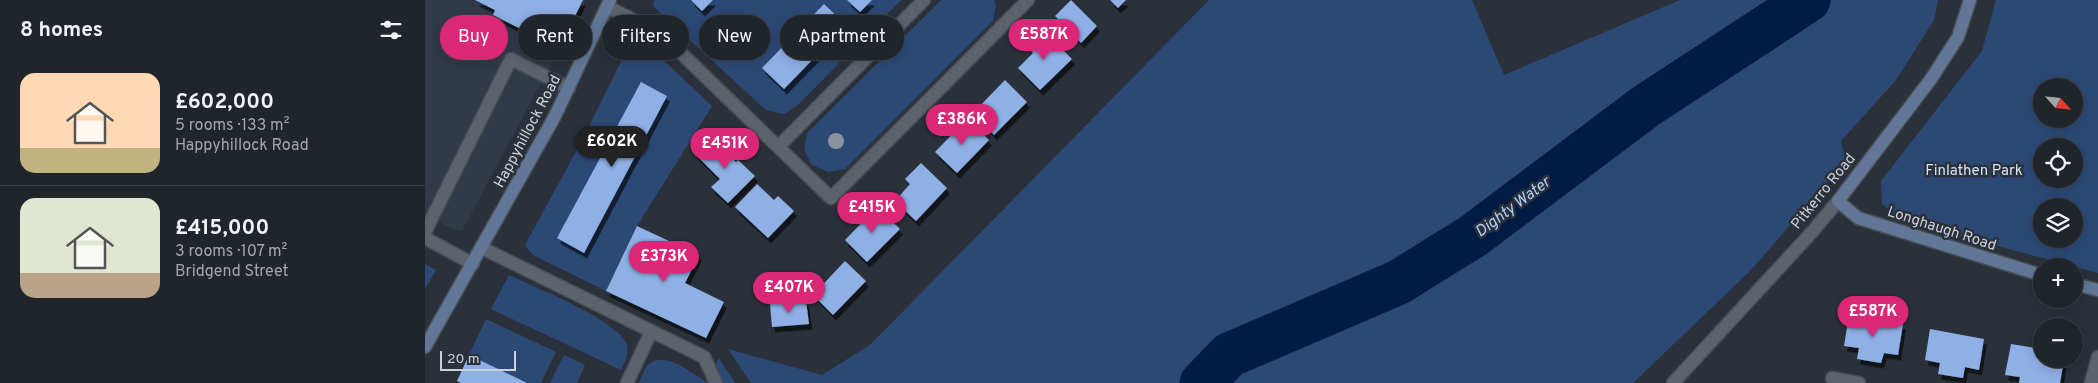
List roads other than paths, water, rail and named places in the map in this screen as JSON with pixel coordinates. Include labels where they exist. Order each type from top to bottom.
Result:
[{"type":"street","points":[[778,147],[924,0]]},
{"type":"street","name":"Pitkerro Road","points":[[1673,383],[1813,231],[1838,201],[1931,79],[1958,36],[1970,0]]},
{"type":"street","points":[[609,4],[682,54],[831,198],[1021,2]]},
{"type":"street","name":"Happyhillock Road","points":[[425,347],[482,248],[569,88],[609,4]]},
{"type":"street","points":[[425,232],[511,59],[569,88]]},
{"type":"street","name":"Longhaugh Road","points":[[1838,201],[1858,218],[2033,273]]},
{"type":"street","points":[[425,238],[473,264]]},
{"type":"street","points":[[482,248],[704,357],[716,383]]},
{"type":"street","points":[[2083,286],[2098,290]]},
{"type":"street","points":[[627,383],[651,332]]},
{"type":"street","points":[[2091,383],[2098,357]]},
{"type":"street","points":[[1832,378],[1859,383]]},
{"type":"waterway","name":"Dighty Water","points":[[1202,383],[1229,355],[1399,282],[1473,236],[1646,106],[1808,0]]},
{"type":"park label","name":"Finlathen Park","points":[[1974,170]]}]
